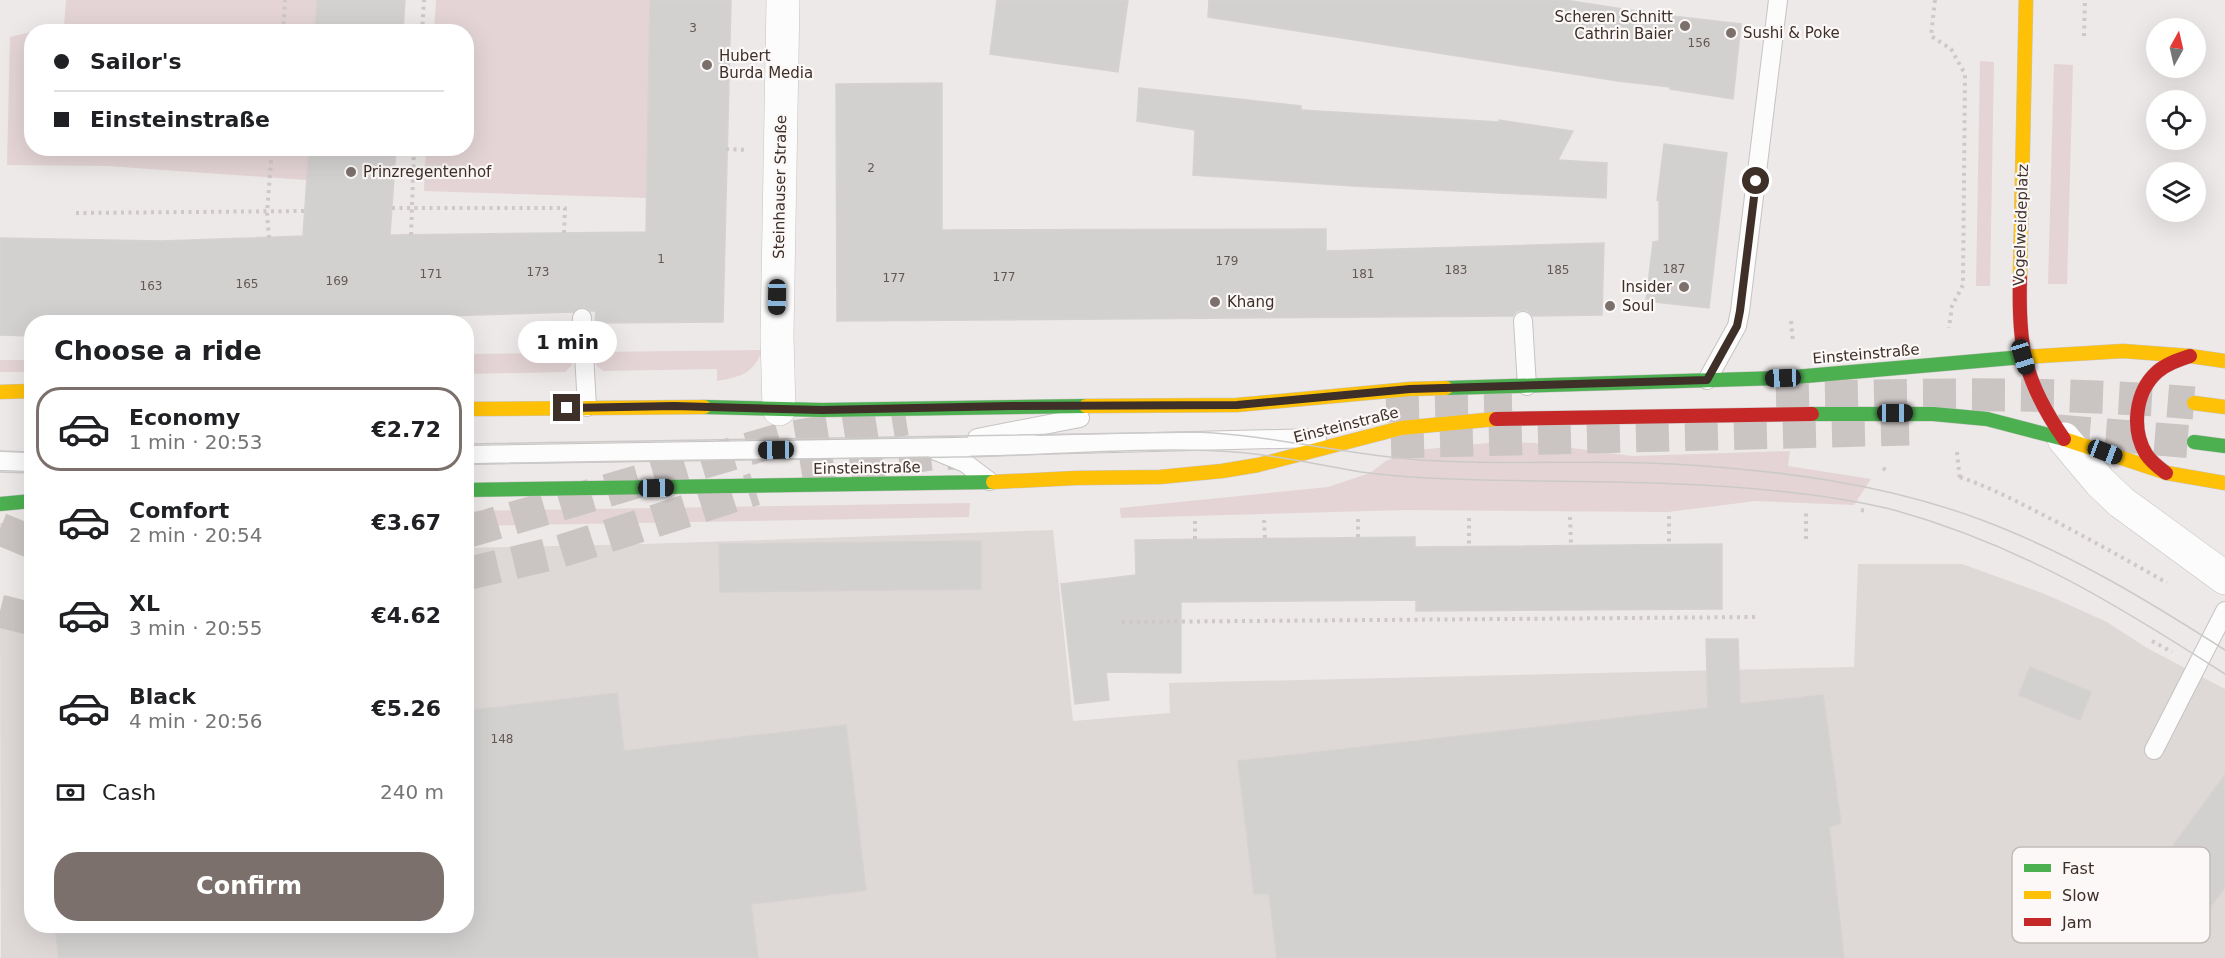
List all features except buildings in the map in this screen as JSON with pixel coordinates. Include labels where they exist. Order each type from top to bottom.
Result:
[{"type":"main road","name":"Vogelweideplatz","points":[[2026,0],[2019,301],[2023,357],[2041,402],[2064,439]]},
{"type":"main road","name":"Einsteinstraße","points":[[474,409],[674,406],[779,409],[1237,405],[1410,389],[1794,377],[2105,351],[2190,356],[2225,361]]},
{"type":"main road","points":[[2167,473],[2159,469],[2146,456],[2139,439],[2137,413],[2141,397],[2154,375],[2172,362],[2190,356]]},
{"type":"main road","points":[[0,392],[24,391]]},
{"type":"main road","points":[[2194,403],[2225,407]]},
{"type":"main road","name":"Einsteinstraße","points":[[474,490],[990,482],[1160,477],[1258,465],[1362,437],[1428,424],[1483,419],[1884,413],[1933,414],[1987,420],[2064,439],[2167,473],[2225,483]]},
{"type":"main road","points":[[2194,442],[2225,446]]},
{"type":"main road","points":[[0,504],[24,502]]},
{"type":"street","name":"Steinhauser Straße","points":[[779,409],[777,337],[783,0]]},
{"type":"street","points":[[2064,439],[2100,482],[2121,502],[2225,578]]},
{"type":"lane","points":[[1707,380],[1737,326],[1740,311],[1777,5]]},
{"type":"lane","points":[[582,318],[586,407]]},
{"type":"lane","points":[[1523,321],[1527,386]]},
{"type":"lane","points":[[919,448],[1139,406]]},
{"type":"lane","points":[[474,455],[919,448],[1362,437]]},
{"type":"lane","points":[[919,448],[953,457],[972,467],[990,482]]},
{"type":"lane","points":[[0,461],[24,462]]},
{"type":"lane","points":[[2154,750],[2225,611]]},
{"type":"path","points":[[284,24],[285,0]]},
{"type":"path","points":[[422,24],[424,0]]},
{"type":"path","points":[[1935,0],[1931,36],[1952,49],[1965,74],[1963,285],[1952,306]]},
{"type":"path","points":[[2084,36],[2085,0]]},
{"type":"path","points":[[269,238],[267,213],[271,156]]},
{"type":"path","points":[[411,235],[414,156]]},
{"type":"path","points":[[392,208],[565,208],[564,233]]},
{"type":"path","points":[[76,213],[305,211]]},
{"type":"path","points":[[1791,321],[1794,346]]},
{"type":"path","points":[[1883,468],[1888,472]]},
{"type":"path","points":[[1960,481],[1960,477],[1982,484],[2121,555],[2167,584]]},
{"type":"path","points":[[1861,510],[1868,511]]},
{"type":"path","points":[[1806,512],[1806,539]]},
{"type":"path","points":[[1669,516],[1669,544]]},
{"type":"path","points":[[1570,517],[1571,545]]},
{"type":"path","points":[[1469,518],[1469,546]]},
{"type":"path","points":[[1358,519],[1358,537]]},
{"type":"path","points":[[1195,520],[1195,539]]},
{"type":"path","points":[[1264,520],[1264,538]]},
{"type":"path","points":[[1122,622],[1759,617]]},
{"type":"shaded area","points":[[66,0],[317,0],[315,24],[64,24]]},
{"type":"shaded area","points":[[436,0],[650,0],[647,198],[424,191],[426,156],[474,156],[474,24],[434,24]]},
{"type":"shaded area","points":[[24,34],[24,156],[309,156],[307,180],[107,166],[7,165],[10,37]]},
{"type":"shaded area","points":[[1980,61],[1994,62],[1990,286],[1976,286]]},
{"type":"shaded area","points":[[2054,64],[2073,65],[2067,284],[2048,284]]},
{"type":"shaded area","points":[[762,350],[755,364],[745,373],[717,381],[717,369],[603,371],[596,365],[596,352]]},
{"type":"shaded area","points":[[572,353],[572,365],[565,372],[474,374],[474,354]]},
{"type":"shaded area","points":[[0,360],[24,360],[24,372],[0,372]]},
{"type":"shaded area","points":[[1498,442],[1534,443],[1633,456],[1790,451],[1788,466],[1871,479],[1854,505],[1756,501],[1668,512],[1407,510],[1121,518],[1120,508],[1328,487],[1370,473],[1386,461],[1408,451]]},
{"type":"shaded area","points":[[970,503],[969,517],[474,526],[474,511]]},
{"type":"shaded area","points":[[24,521],[24,535],[0,535],[0,523]]},
{"type":"shaded area","points":[[1053,530],[1073,721],[1170,713],[1169,683],[1854,667],[1858,564],[1962,564],[2045,594],[2107,622],[2147,648],[2225,689],[2225,958],[1,958],[0,617],[24,617],[24,933],[474,933],[474,548]]},
{"type":"tunnel","points":[[1776,398],[2038,395],[2194,403]]},
{"type":"tunnel","points":[[1386,406],[1512,403]]},
{"type":"tunnel","points":[[474,530],[786,438],[906,419]]},
{"type":"tunnel","points":[[1391,442],[1909,429]]},
{"type":"tunnel","points":[[2057,431],[2194,442]]},
{"type":"tunnel","points":[[802,475],[930,454],[958,453]]},
{"type":"tunnel","points":[[474,572],[555,553],[755,489]]},
{"type":"tunnel","points":[[0,529],[24,539]]},
{"type":"tunnel","points":[[0,611],[24,617]]},
{"type":"tram line","points":[[474,444],[1197,432],[1254,437],[1421,460],[1610,462],[1751,470],[1867,487],[1979,519],[2075,561],[2225,650]]},
{"type":"tram line","points":[[474,464],[956,457],[1185,450],[1254,454],[1406,477],[1661,483],[1800,494],[1854,501],[1894,510],[1984,541],[2066,579],[2106,601],[2225,674]]},
{"type":"tram line","points":[[0,451],[24,452]]},
{"type":"tram line","points":[[0,472],[24,473]]},
{"type":"traffic: fast","points":[[1446,388],[1783,378],[2023,357]]},
{"type":"traffic: fast","points":[[704,407],[822,410],[1086,406]]},
{"type":"traffic: fast","points":[[1812,414],[1933,414],[1987,419],[2064,439]]},
{"type":"traffic: fast","points":[[2194,442],[2225,446]]},
{"type":"traffic: fast","points":[[474,490],[993,482]]},
{"type":"traffic: fast","points":[[0,504],[24,502]]},
{"type":"traffic: slow","points":[[2020,278],[2026,0]]},
{"type":"traffic: slow","points":[[2023,357],[2123,351],[2225,361]]},
{"type":"traffic: slow","points":[[1086,406],[1237,405],[1410,389],[1446,388]]},
{"type":"traffic: slow","points":[[0,392],[24,391]]},
{"type":"traffic: slow","points":[[2194,403],[2225,407]]},
{"type":"traffic: slow","points":[[474,409],[704,407]]},
{"type":"traffic: slow","points":[[993,482],[1160,477],[1222,471],[1258,465],[1401,428],[1496,419]]},
{"type":"traffic: slow","points":[[2064,439],[2167,473],[2225,483]]},
{"type":"traffic: jam","points":[[2020,278],[2020,325],[2026,363],[2040,399],[2064,439]]},
{"type":"traffic: jam","points":[[2166,473],[2150,460],[2141,444],[2137,422],[2140,400],[2150,380],[2157,372],[2168,364],[2190,356]]},
{"type":"traffic: jam","points":[[1496,419],[1812,414]]},
{"type":"place","name":"Scheren Schnitt Cathrin Baier","points":[[1685,26]]},
{"type":"place","name":"Sushi & Poke","points":[[1731,33]]},
{"type":"place","name":"Hubert Burda Media","points":[[707,65]]},
{"type":"place","name":"Prinzregentenhof","points":[[351,172]]},
{"type":"place","name":"Insider","points":[[1684,287]]},
{"type":"place","name":"Khang","points":[[1215,302]]},
{"type":"place","name":"Soul","points":[[1610,306]]},
{"type":"route","points":[[567,408],[674,406],[822,410],[1237,405],[1410,389],[1707,380],[1737,326],[1749,250],[1756,181]]}]
